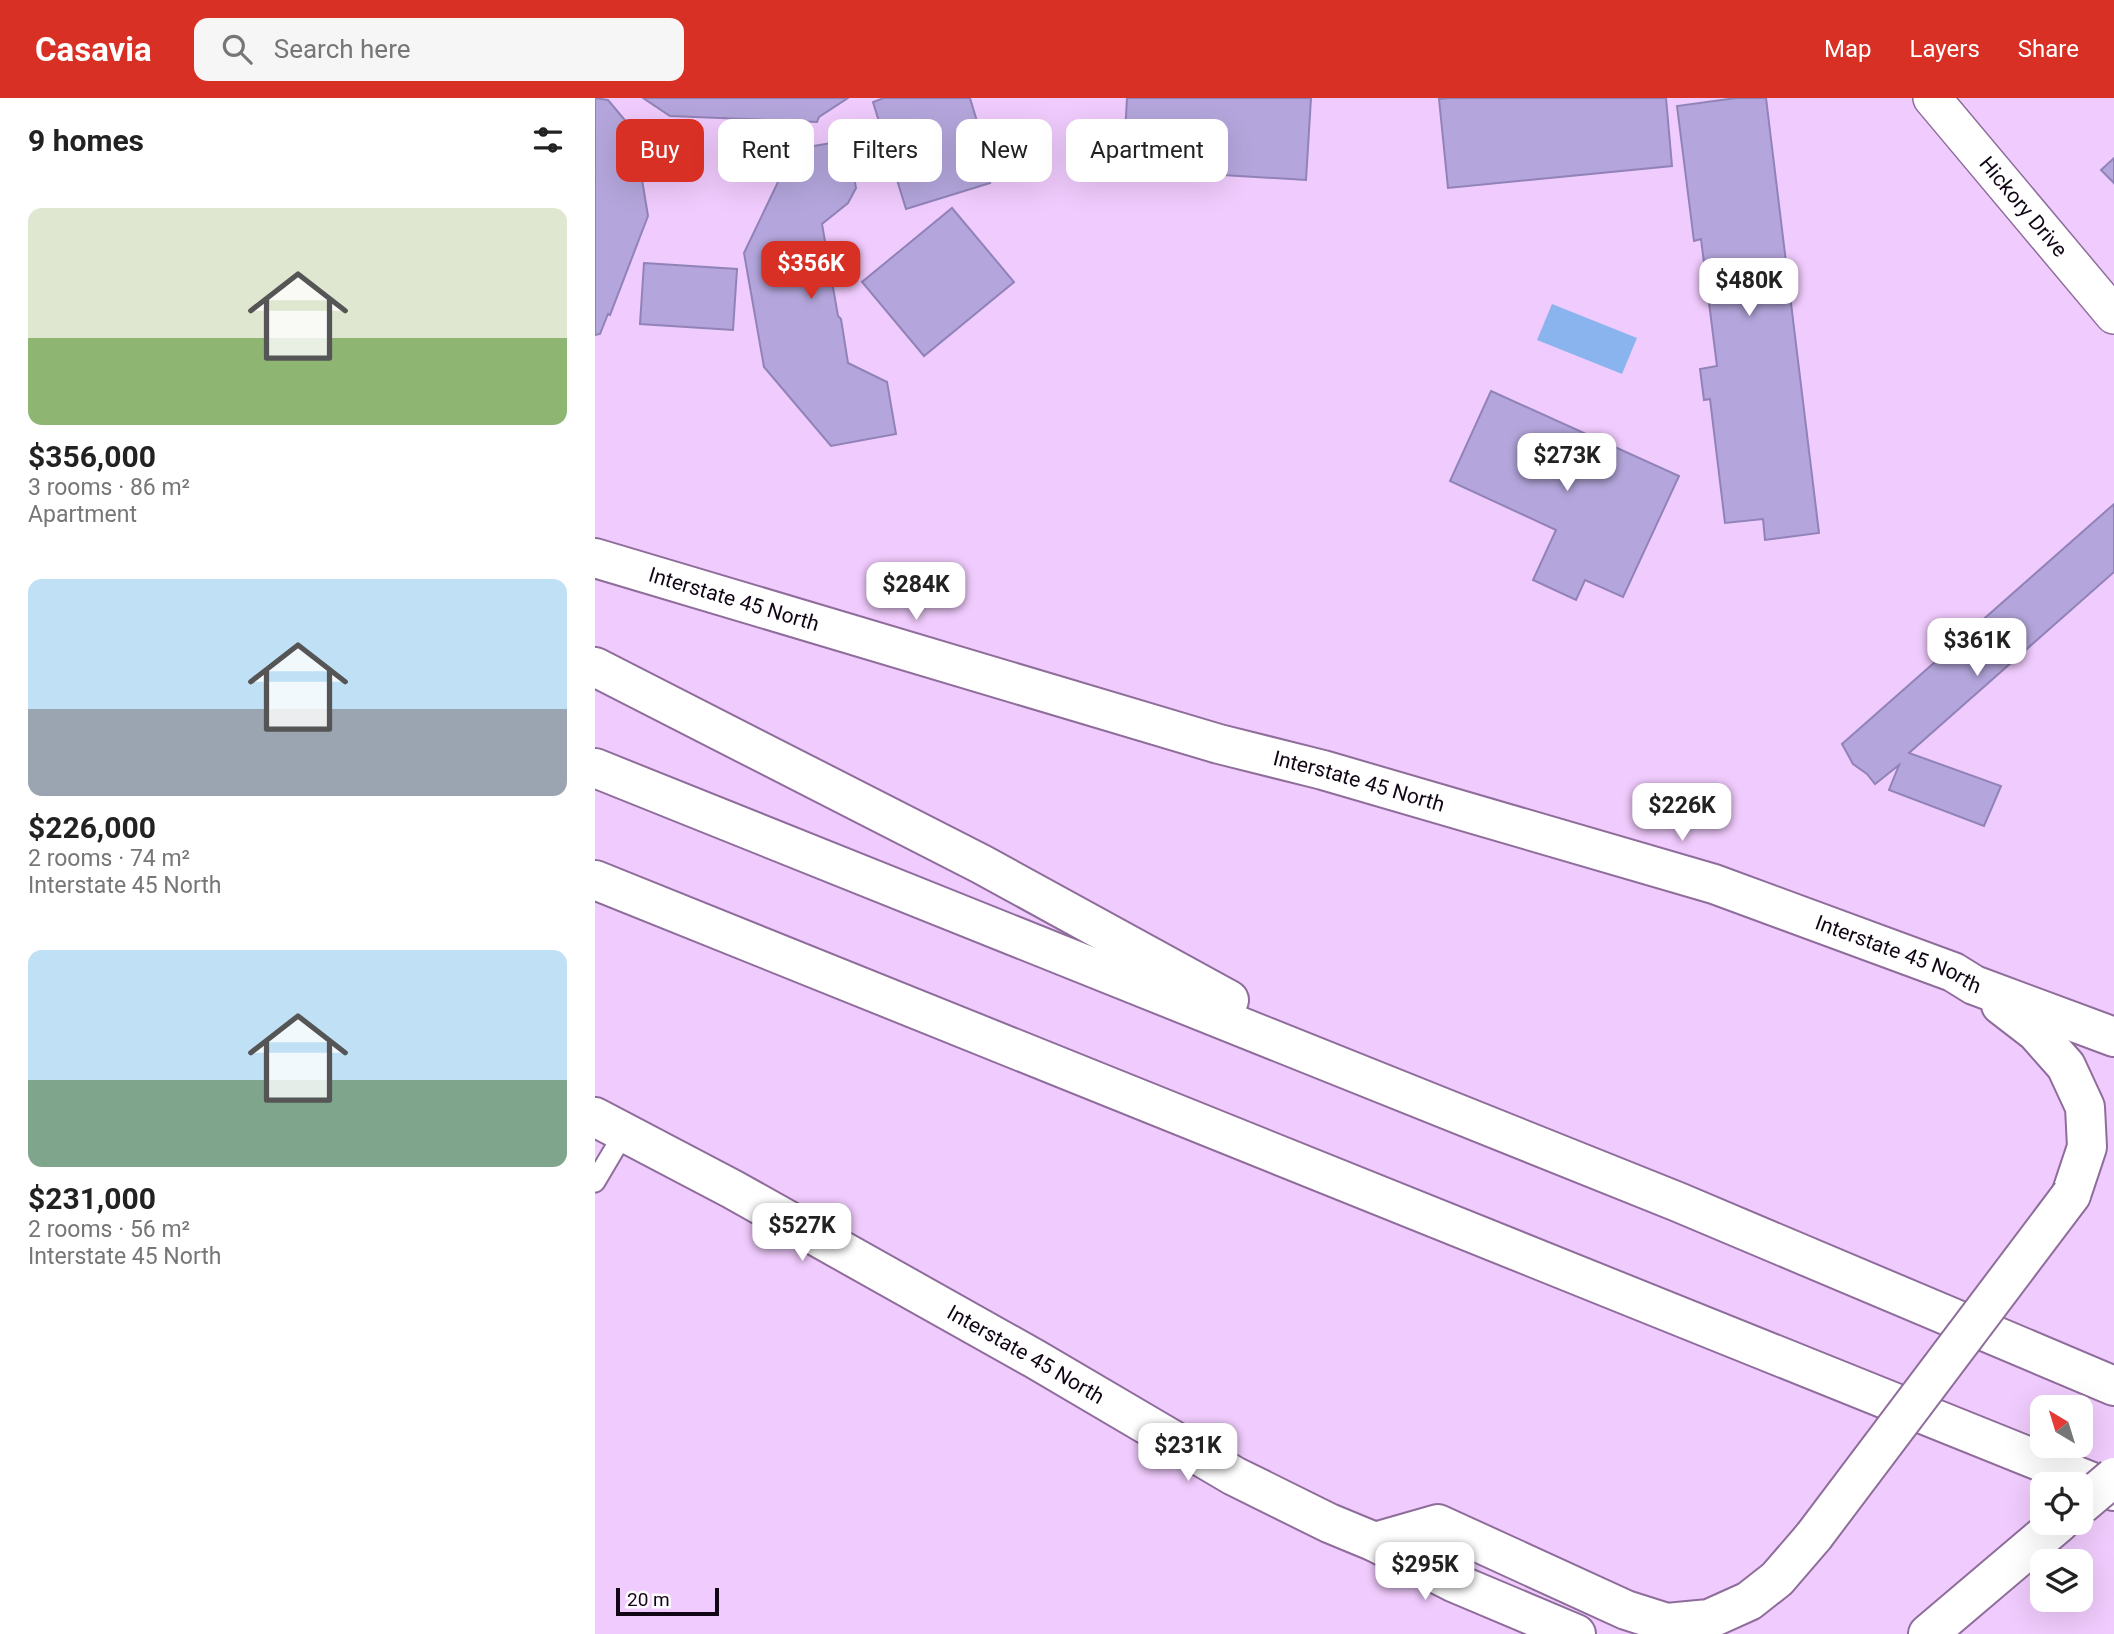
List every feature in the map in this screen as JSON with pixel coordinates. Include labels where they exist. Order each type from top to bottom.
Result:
[{"type":"main road","name":"Interstate 45 North","points":[[595,558],[1219,744],[1323,770],[1714,884],[1953,972],[1974,985],[2114,1037]]},
{"type":"main road","points":[[595,667],[981,864],[1221,996],[1678,1202]]},
{"type":"main road","points":[[595,768],[1678,1202],[2114,1386]]},
{"type":"main road","points":[[595,880],[2114,1491]]},
{"type":"main road","points":[[1375,1542],[1438,1524],[1626,1610],[1667,1623],[1709,1619],[1749,1601],[1777,1579],[1814,1536],[2071,1195],[2087,1147],[2085,1107],[2066,1066],[2036,1032],[1974,985]]},
{"type":"main road","name":"Interstate 45 North","points":[[610,1125],[732,1189],[1023,1352],[1234,1476],[1455,1583],[1576,1634]]},
{"type":"main road","points":[[2093,1495],[2114,1477]]},
{"type":"main road","points":[[1928,1634],[2045,1535]]},
{"type":"main road","points":[[1503,1604],[1531,1634]]},
{"type":"street","name":"Hickory Drive","points":[[1932,98],[2114,315]]},
{"type":"lane","points":[[595,1182],[610,1125]]},
{"type":"water","points":[[1552,304],[1637,338],[1622,374],[1537,340]]},
{"type":"building","points":[[595,98],[608,100],[624,119],[616,119],[616,182],[642,182],[648,216],[610,315],[608,314],[600,334],[595,335]]},
{"type":"building","points":[[643,98],[848,98],[819,117],[817,122],[814,119],[670,116]]},
{"type":"building","points":[[884,98],[970,98],[976,119],[956,119],[956,182],[990,183],[906,209],[898,182],[942,182],[942,119],[878,119],[873,102]]},
{"type":"building","points":[[1127,98],[1311,98],[1306,180],[1228,175],[1228,119],[1126,119]]},
{"type":"building","points":[[1666,98],[1672,166],[1448,188],[1439,99]]},
{"type":"building","points":[[1736,98],[1766,98],[1819,533],[1765,540],[1763,519],[1725,523],[1710,399],[1704,400],[1700,369],[1717,366],[1701,239],[1694,241],[1677,106]]},
{"type":"building","points":[[828,144],[828,182],[855,182],[856,188],[848,203],[822,224],[848,363],[887,382],[896,434],[831,446],[764,367],[744,253],[778,182],[814,182],[814,146]]},
{"type":"building","points":[[2114,158],[2114,183],[2101,170]]},
{"type":"building","points":[[952,208],[1014,282],[924,356],[862,282]]},
{"type":"building","points":[[644,263],[737,269],[733,330],[640,324]]},
{"type":"building","points":[[1491,391],[1679,476],[1623,597],[1585,580],[1576,600],[1533,580],[1556,530],[1450,481]]},
{"type":"building","points":[[2114,504],[2114,572],[1909,753],[2001,786],[1984,826],[1889,790],[1899,765],[1875,784],[1853,764],[1842,744]]}]
